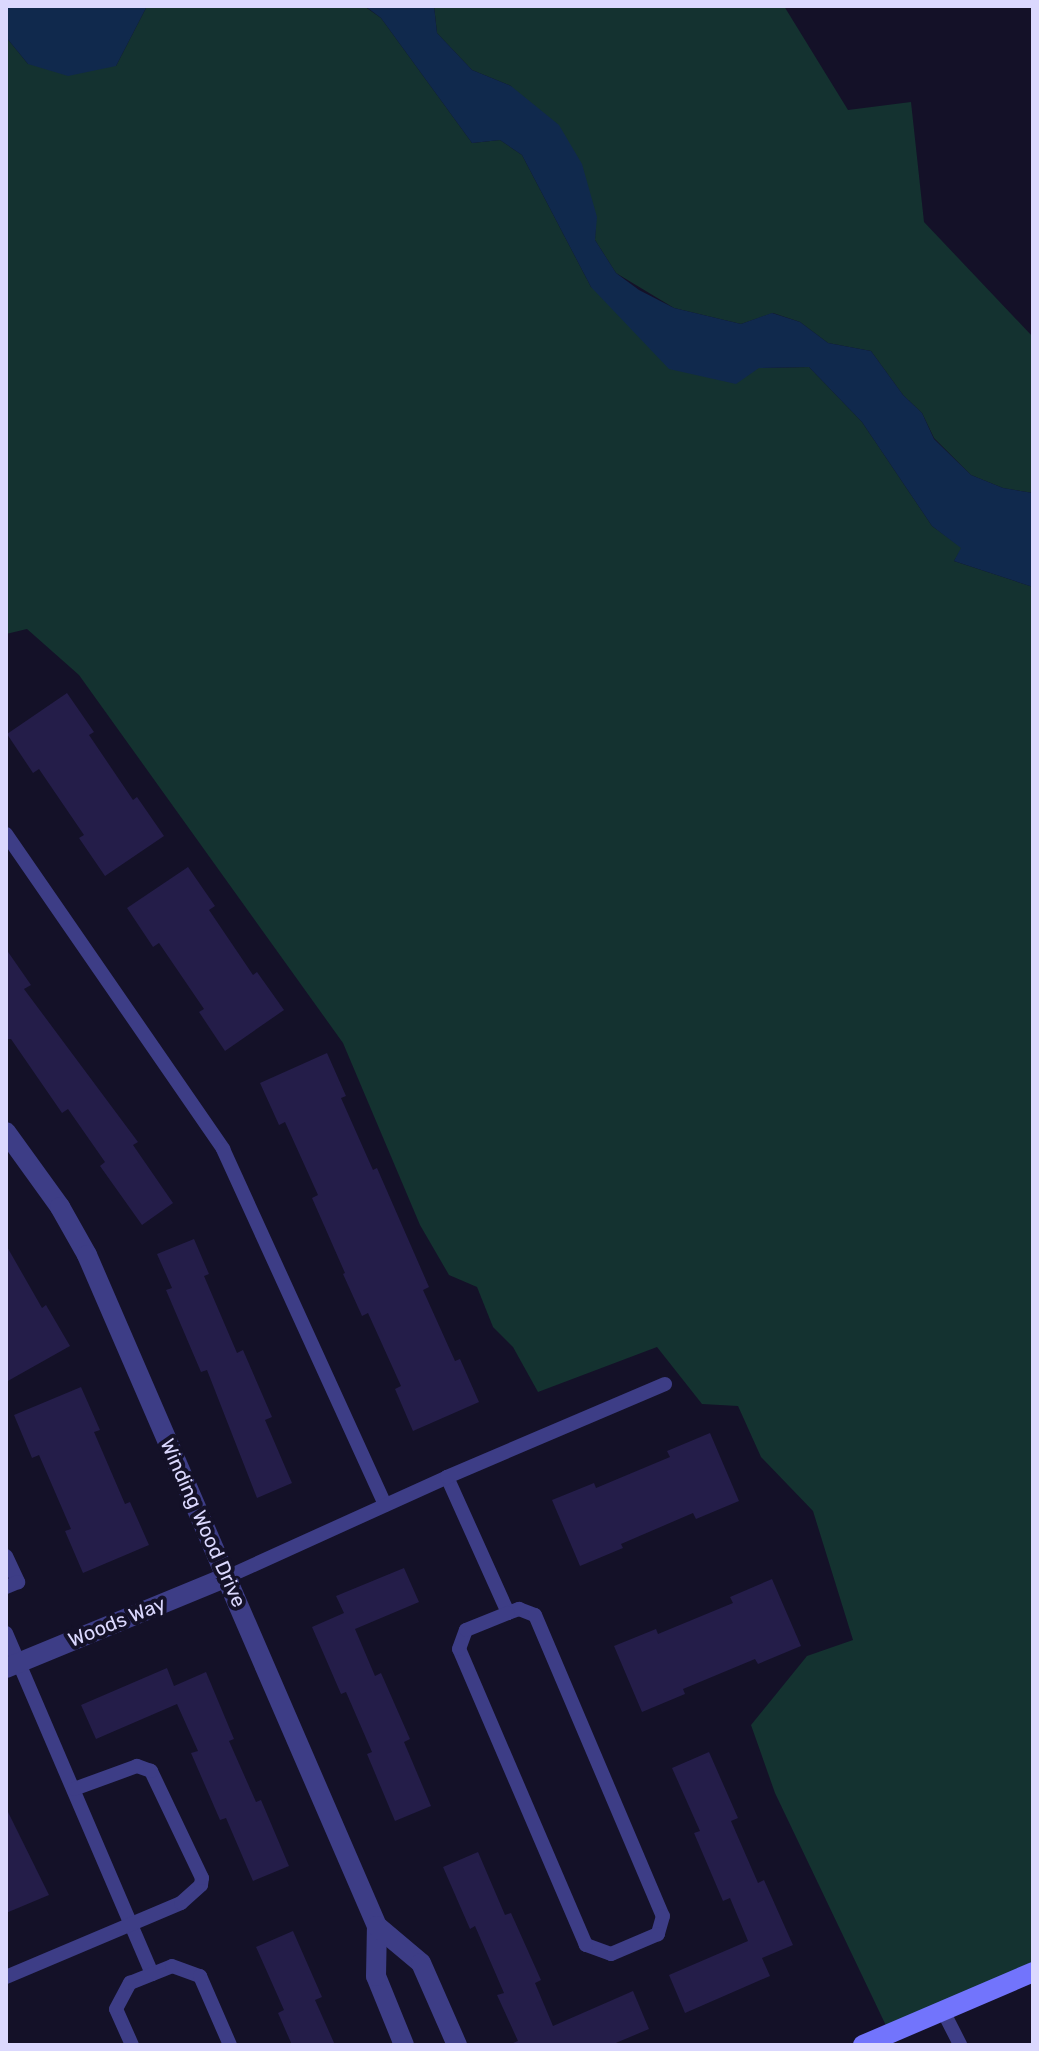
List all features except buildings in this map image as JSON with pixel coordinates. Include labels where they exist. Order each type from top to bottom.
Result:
[{"type":"main road","points":[[863,2045],[1033,1972]]},
{"type":"street","name":"Winding Wood Drive","points":[[6,1132],[60,1207],[87,1255],[377,1926],[376,1976],[404,2045]]},
{"type":"street","name":"Woods Way","points":[[12,1665],[227,1577]]},
{"type":"street","name":"Winding Wood Drive","points":[[377,1926],[421,1963],[457,2045]]},
{"type":"lane","points":[[6,834],[223,1149],[385,1505]]},
{"type":"lane","points":[[227,1577],[447,1477],[665,1384]]},
{"type":"lane","points":[[447,1477],[508,1613]]},
{"type":"lane","points":[[6,1556],[18,1582],[6,1587]]},
{"type":"lane","points":[[519,1609],[535,1615],[663,1916],[658,1934],[611,1954],[586,1945],[459,1649],[466,1630],[508,1613],[519,1609]]},
{"type":"lane","points":[[6,1633],[12,1665],[74,1789],[152,1974]]},
{"type":"lane","points":[[6,1977],[181,1903],[195,1894],[202,1878],[151,1771],[137,1766],[74,1789]]},
{"type":"lane","points":[[132,2045],[116,2009],[130,1983],[172,1966],[200,1976],[230,2045]]},
{"type":"lane","points":[[943,2011],[960,2045]]},
{"type":"green space","points":[[147,6],[364,6],[381,18],[472,143],[500,140],[522,155],[591,287],[759,368],[809,367],[862,422],[932,526],[962,548],[954,561],[1033,587],[1033,1972],[890,2034],[775,1793],[751,1725],[807,1656],[853,1640],[813,1511],[761,1457],[738,1406],[702,1404],[657,1347],[538,1392],[513,1347],[493,1327],[477,1287],[449,1275],[420,1225],[343,1043],[79,675],[27,629],[6,634],[6,37],[28,64],[116,66]]},
{"type":"green space","points":[[434,6],[784,6],[848,110],[911,102],[924,222],[1033,337],[1033,493],[1003,488],[971,475],[934,438],[922,413],[903,395],[871,351],[828,343],[800,322],[773,313],[741,324],[674,308],[616,273],[595,240],[596,217],[511,86],[472,70],[437,33]]},
{"type":"water","points":[[6,6],[147,6],[116,66],[68,76],[28,64],[6,37]]},
{"type":"water","points":[[365,6],[434,6],[437,33],[472,70],[511,86],[559,125],[582,164],[597,217],[595,240],[616,273],[639,290],[674,308],[741,324],[772,313],[800,322],[828,343],[871,351],[903,395],[922,413],[934,439],[971,475],[1003,488],[1033,493],[1033,587],[954,561],[961,548],[932,526],[862,422],[809,367],[759,368],[736,384],[669,369],[591,287],[522,155],[500,140],[472,143],[381,18]]}]
